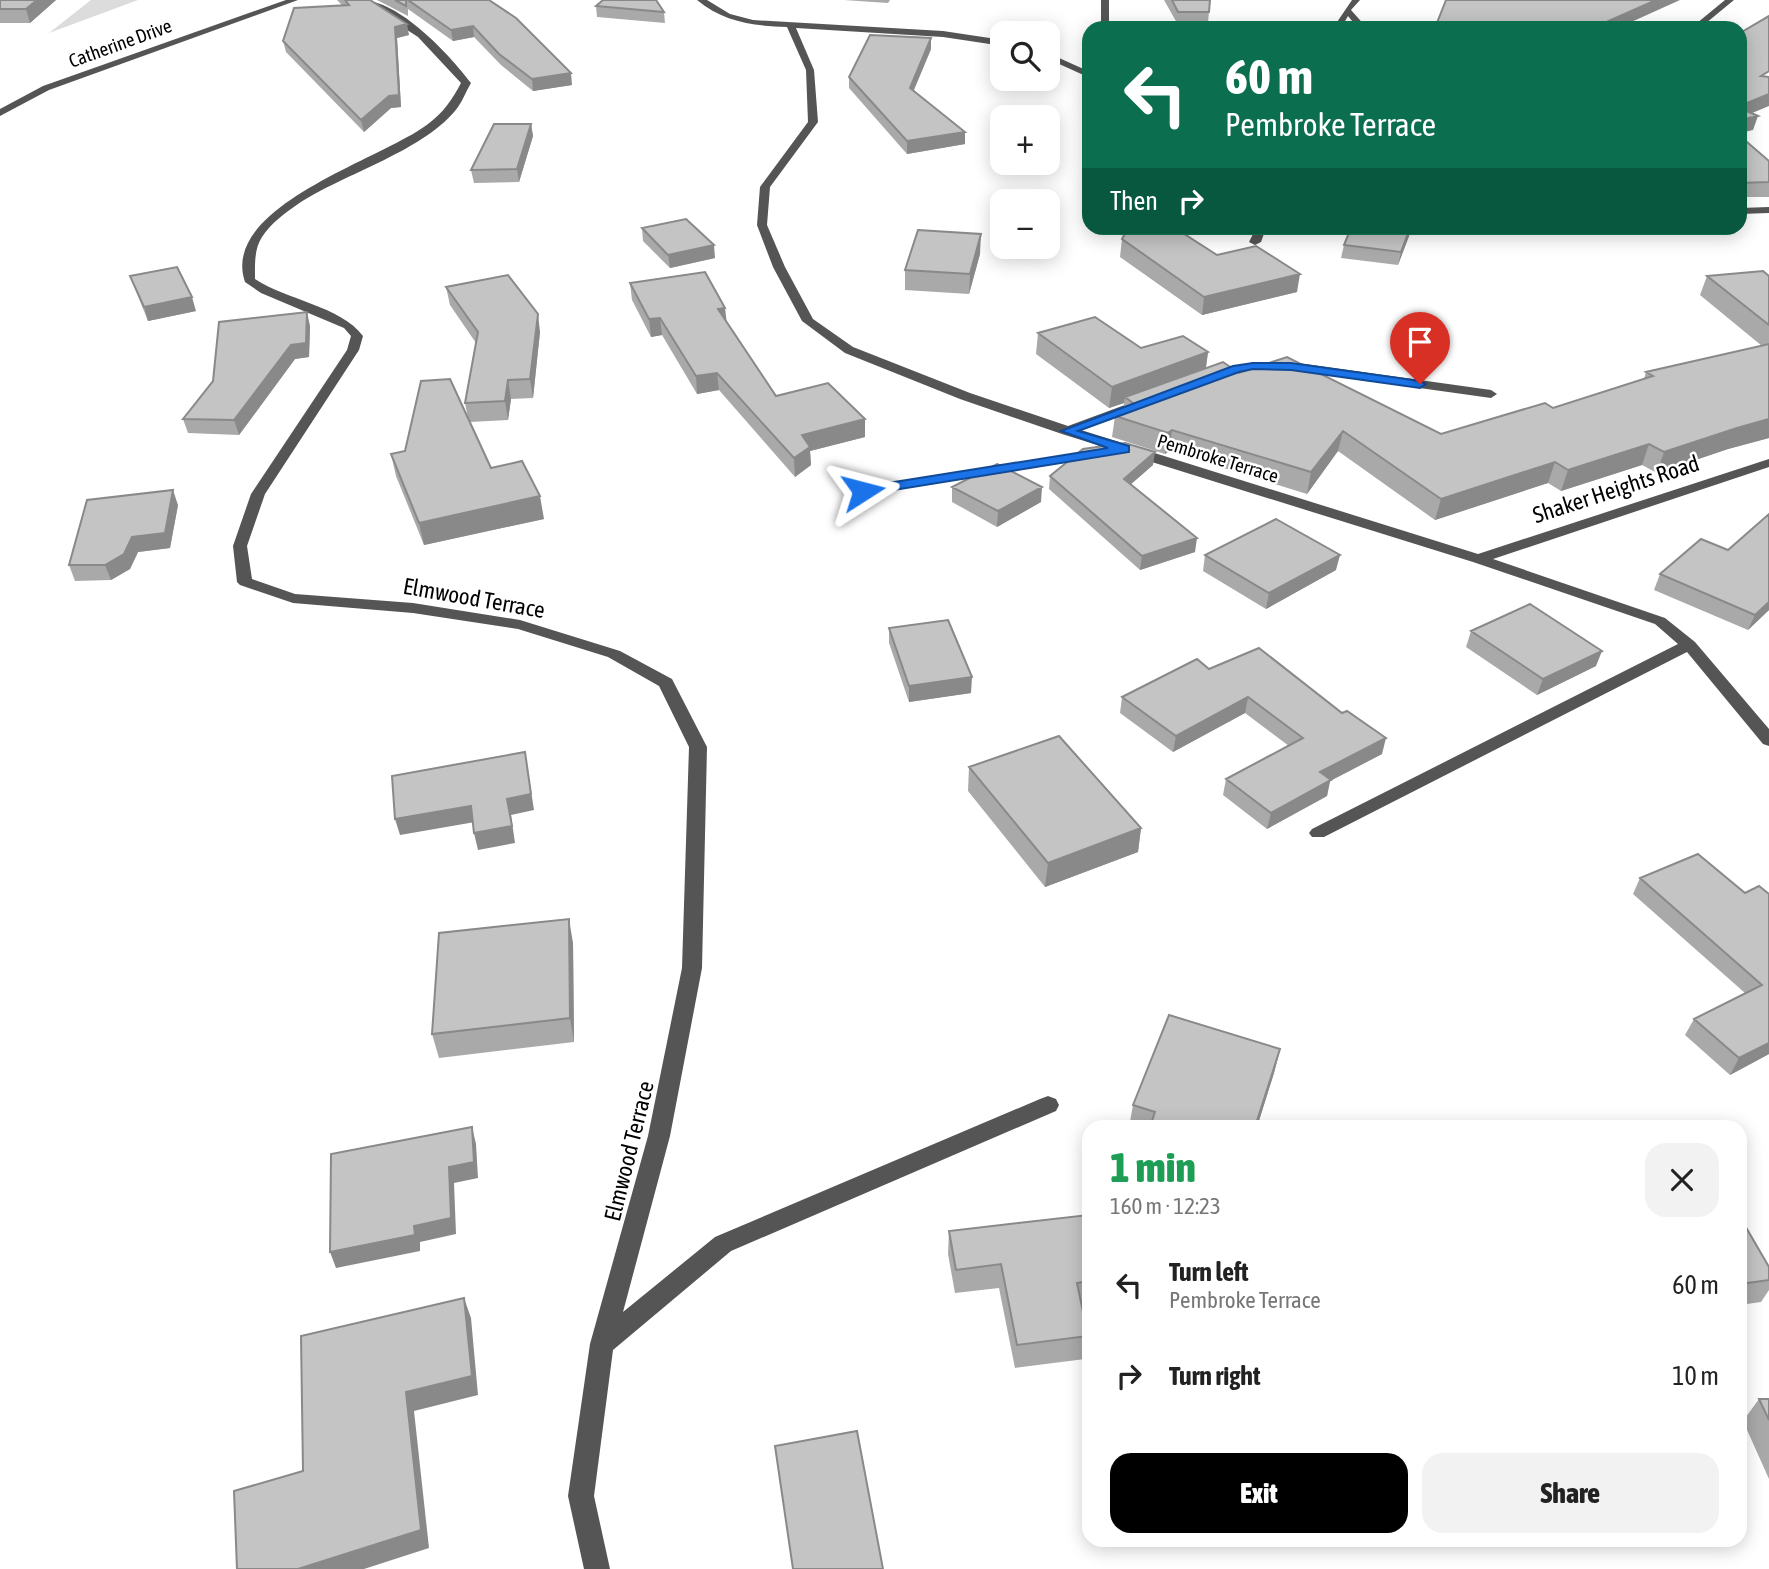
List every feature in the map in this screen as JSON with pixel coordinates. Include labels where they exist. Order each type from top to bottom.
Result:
[{"type":"street","name":"Catherine Drive","points":[[0,113],[46,88],[294,0]]},
{"type":"street","name":"Elmwood Terrace","points":[[365,0],[402,20],[448,59],[466,83],[463,95],[454,107],[426,131],[319,188],[278,214],[258,233],[249,256],[249,280],[265,291],[348,325],[357,337],[353,350],[258,494],[240,546],[244,582],[293,598],[413,608],[520,625],[614,654],[666,683],[698,747],[692,968],[659,1136],[602,1344],[581,1496],[597,1569]]},
{"type":"street","points":[[701,0],[727,16],[753,23],[943,34],[990,41]]},
{"type":"street","points":[[1105,0],[1105,21]]},
{"type":"street","points":[[1341,21],[1356,0]]},
{"type":"street","points":[[1704,21],[1730,0]]},
{"type":"street","points":[[1347,10],[1357,21]]},
{"type":"street","name":"Pembroke Terrace","points":[[791,27],[810,70],[813,122],[765,187],[762,225],[779,267],[808,321],[849,350],[965,396],[1067,431],[1478,559],[1660,621],[1689,645],[1769,740]]},
{"type":"street","points":[[1060,61],[1082,71]]},
{"type":"street","points":[[1747,211],[1769,210]]},
{"type":"street","points":[[1255,242],[1258,235]]},
{"type":"street","points":[[1197,383],[1253,366],[1291,366],[1491,394]]},
{"type":"street","points":[[1067,431],[1158,397]]},
{"type":"street","points":[[863,491],[1124,449]]},
{"type":"street","name":"Shaker Heights Road","points":[[1478,559],[1769,463]]},
{"type":"street","points":[[1318,832],[1689,645]]},
{"type":"street","points":[[602,1344],[723,1244],[1048,1105]]},
{"type":"shaded area","points":[[91,0],[138,0],[49,33]]},
{"type":"building","points":[[0,0],[37,0],[26,9],[0,9]]},
{"type":"building","points":[[345,0],[370,0],[407,24],[395,27],[399,95],[389,96],[361,120],[283,41],[294,8],[349,5]]},
{"type":"building","points":[[395,0],[406,0],[406,6]]},
{"type":"building","points":[[408,0],[489,0],[516,18],[571,73],[532,79],[499,54],[473,26],[451,30]]},
{"type":"building","points":[[603,0],[656,0],[664,12],[596,6]]},
{"type":"building","points":[[1172,0],[1210,0],[1209,12],[1178,12]]},
{"type":"building","points":[[1446,0],[1656,0],[1609,21],[1438,21]]},
{"type":"building","points":[[1769,16],[1769,71],[1761,76],[1769,77],[1769,94],[1747,103],[1747,29]]},
{"type":"building","points":[[870,35],[931,38],[910,88],[965,132],[907,141],[849,77]]},
{"type":"building","points":[[1747,111],[1758,116],[1747,118]]},
{"type":"building","points":[[494,124],[531,124],[517,169],[471,170]]},
{"type":"building","points":[[1747,142],[1769,161],[1769,182],[1747,183]]},
{"type":"building","points":[[686,219],[714,245],[668,255],[642,228]]},
{"type":"building","points":[[918,230],[981,234],[970,274],[905,270]]},
{"type":"building","points":[[1124,235],[1186,235],[1217,255],[1256,246],[1300,274],[1204,297],[1122,239]]},
{"type":"building","points":[[1348,235],[1407,235],[1401,252],[1344,245]]},
{"type":"building","points":[[177,267],[192,297],[144,307],[130,276]]},
{"type":"building","points":[[1763,271],[1769,276],[1769,325],[1707,276]]},
{"type":"building","points":[[705,272],[725,308],[718,309],[776,396],[828,383],[865,419],[802,435],[810,447],[794,458],[717,373],[696,376],[660,318],[649,319],[630,283]]},
{"type":"building","points":[[508,275],[538,314],[530,379],[508,380],[505,401],[465,403],[478,332],[446,287]]},
{"type":"building","points":[[307,312],[306,343],[291,345],[234,420],[183,419],[213,381],[219,322]]},
{"type":"building","points":[[1095,317],[1141,348],[1183,336],[1208,352],[1112,387],[1038,333]]},
{"type":"building","points":[[1769,344],[1769,419],[1664,452],[1649,444],[1568,470],[1555,462],[1441,499],[1343,431],[1311,472],[1172,430],[1168,433],[1115,416],[1138,407],[1125,397],[1223,362],[1239,373],[1287,357],[1441,434],[1545,403],[1553,408],[1653,376],[1646,372]]},
{"type":"building","points":[[450,379],[491,468],[522,461],[540,496],[419,523],[391,454],[405,451],[421,381]]},
{"type":"building","points":[[1125,443],[1155,452],[1124,479],[1197,538],[1142,556],[1050,476],[1083,449]]},
{"type":"building","points":[[997,464],[1042,487],[998,511],[952,487]]},
{"type":"building","points":[[173,490],[165,533],[132,537],[124,554],[105,565],[69,565],[87,500]]},
{"type":"building","points":[[1769,514],[1769,602],[1755,615],[1660,574],[1701,539],[1728,550]]},
{"type":"building","points":[[1276,519],[1340,555],[1269,593],[1205,555]]},
{"type":"building","points":[[1530,604],[1602,651],[1543,679],[1471,631]]},
{"type":"building","points":[[948,620],[972,677],[909,686],[889,628]]},
{"type":"building","points":[[1259,648],[1342,713],[1347,711],[1386,738],[1320,772],[1331,780],[1271,813],[1226,779],[1303,738],[1248,697],[1176,736],[1122,697],[1197,659],[1209,669]]},
{"type":"building","points":[[1059,736],[1141,828],[1048,863],[969,767]]},
{"type":"building","points":[[525,752],[531,794],[507,799],[512,826],[474,833],[471,806],[395,819],[392,776]]},
{"type":"building","points":[[1698,854],[1745,893],[1759,886],[1769,894],[1769,1043],[1739,1058],[1694,1019],[1762,985],[1640,878]]},
{"type":"building","points":[[569,919],[570,1018],[432,1034],[439,933]]},
{"type":"building","points":[[1169,1015],[1280,1049],[1257,1120],[1152,1120],[1155,1112],[1133,1105]]},
{"type":"building","points":[[472,1127],[474,1162],[449,1167],[451,1218],[414,1226],[415,1235],[330,1252],[331,1154]]},
{"type":"building","points":[[1082,1216],[1082,1282],[1077,1283],[1082,1307],[1082,1337],[1017,1345],[1001,1264],[956,1270],[949,1231]]},
{"type":"building","points":[[1747,1229],[1769,1267],[1769,1280],[1747,1283]]},
{"type":"building","points":[[464,1298],[472,1376],[406,1392],[421,1530],[298,1569],[237,1569],[234,1491],[303,1471],[301,1336]]},
{"type":"building","points":[[1759,1399],[1769,1399],[1769,1420]]},
{"type":"building","points":[[857,1431],[883,1569],[793,1569],[775,1446]]},
{"type":"route","points":[[863,491],[1124,449],[1067,431],[1237,369],[1253,366],[1291,366],[1420,384]]}]
